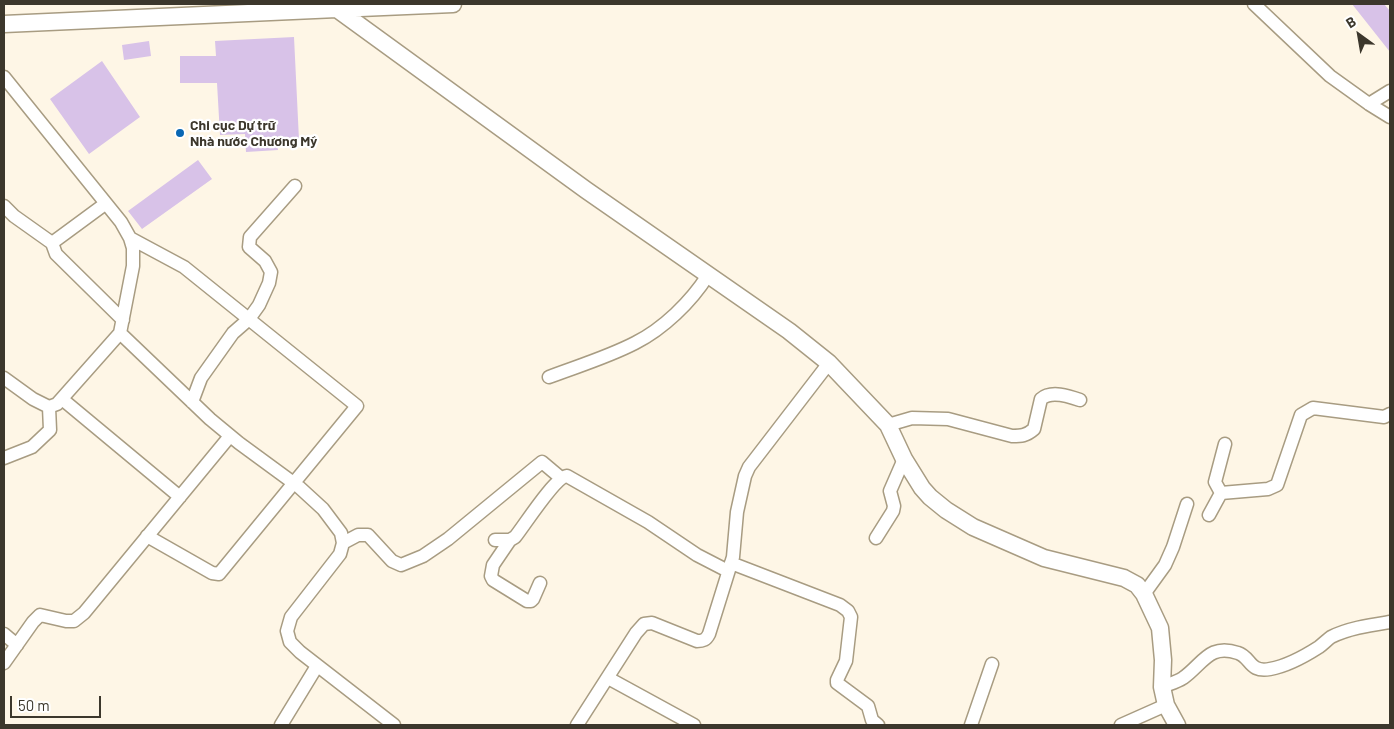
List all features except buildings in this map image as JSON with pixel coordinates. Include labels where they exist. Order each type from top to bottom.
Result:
[{"type":"main road","points":[[4,24],[453,4]]},
{"type":"main road","points":[[337,9],[586,190],[789,331],[829,363],[888,425],[904,459],[922,488],[946,510],[973,527],[1044,558],[1124,578],[1137,585],[1144,594],[1160,628],[1163,660],[1162,687],[1166,706],[1177,725]]},
{"type":"street","points":[[1254,4],[1330,76],[1390,117]]},
{"type":"street","points":[[4,77],[121,222],[130,238],[133,266],[121,326],[62,399],[48,407],[33,399],[4,378]]},
{"type":"street","points":[[1369,104],[1390,91]]},
{"type":"street","points":[[192,402],[201,378],[233,333],[249,319],[259,305],[269,284],[271,272],[265,261],[249,247],[250,237],[295,186]]},
{"type":"street","points":[[52,243],[105,204]]},
{"type":"street","points":[[4,206],[14,216],[52,243],[56,254],[192,402],[230,436],[294,483],[323,509],[342,533],[343,543],[340,554],[291,617],[287,630],[290,642],[317,666],[394,725]]},
{"type":"street","points":[[130,238],[184,267],[357,406],[219,574],[212,573],[147,536]]},
{"type":"street","points":[[549,377],[610,355],[637,342],[677,311],[701,286],[708,275]]},
{"type":"street","points":[[577,725],[636,633],[644,624],[652,623],[696,641],[706,639],[729,567],[737,512],[745,476],[749,467],[829,363]]},
{"type":"street","points":[[888,425],[912,418],[941,418],[1012,436],[1021,436],[1034,429],[1043,396],[1066,396],[1080,400]]},
{"type":"street","points":[[62,399],[180,497]]},
{"type":"street","points":[[4,458],[32,447],[50,430],[48,407]]},
{"type":"street","points":[[1221,493],[1268,489],[1277,486],[1301,415],[1313,408],[1384,417],[1390,414]]},
{"type":"street","points":[[4,663],[40,615],[74,621],[84,612],[230,436]]},
{"type":"street","points":[[1221,493],[1215,482],[1225,444]]},
{"type":"street","points":[[876,538],[893,511],[894,506],[890,491],[904,459]]},
{"type":"street","points":[[343,543],[358,535],[368,535],[392,560],[401,565],[423,556],[448,539],[542,462],[561,478]]},
{"type":"street","points":[[540,582],[531,601],[493,580],[491,576],[494,565],[510,540],[515,537],[564,476],[571,478],[648,522],[697,556],[848,610],[851,617],[846,661],[836,680],[868,706],[872,720],[878,725]]},
{"type":"street","points":[[1209,515],[1221,493]]},
{"type":"street","points":[[1144,594],[1165,565],[1173,548],[1187,504]]},
{"type":"street","points":[[495,540],[510,540]]},
{"type":"street","points":[[1162,687],[1181,679],[1205,656],[1213,652],[1238,652],[1244,656],[1251,666],[1270,669],[1301,657],[1337,634],[1390,622]]},
{"type":"street","points":[[4,634],[18,645]]},
{"type":"street","points":[[971,725],[992,664]]},
{"type":"street","points":[[281,725],[317,666]]},
{"type":"street","points":[[608,678],[694,725]]},
{"type":"street","points":[[1121,725],[1166,706]]},
{"type":"place","name":"Chi cục Dự trữ Nhà nước Chương Mỹ","points":[[180,133]]}]
